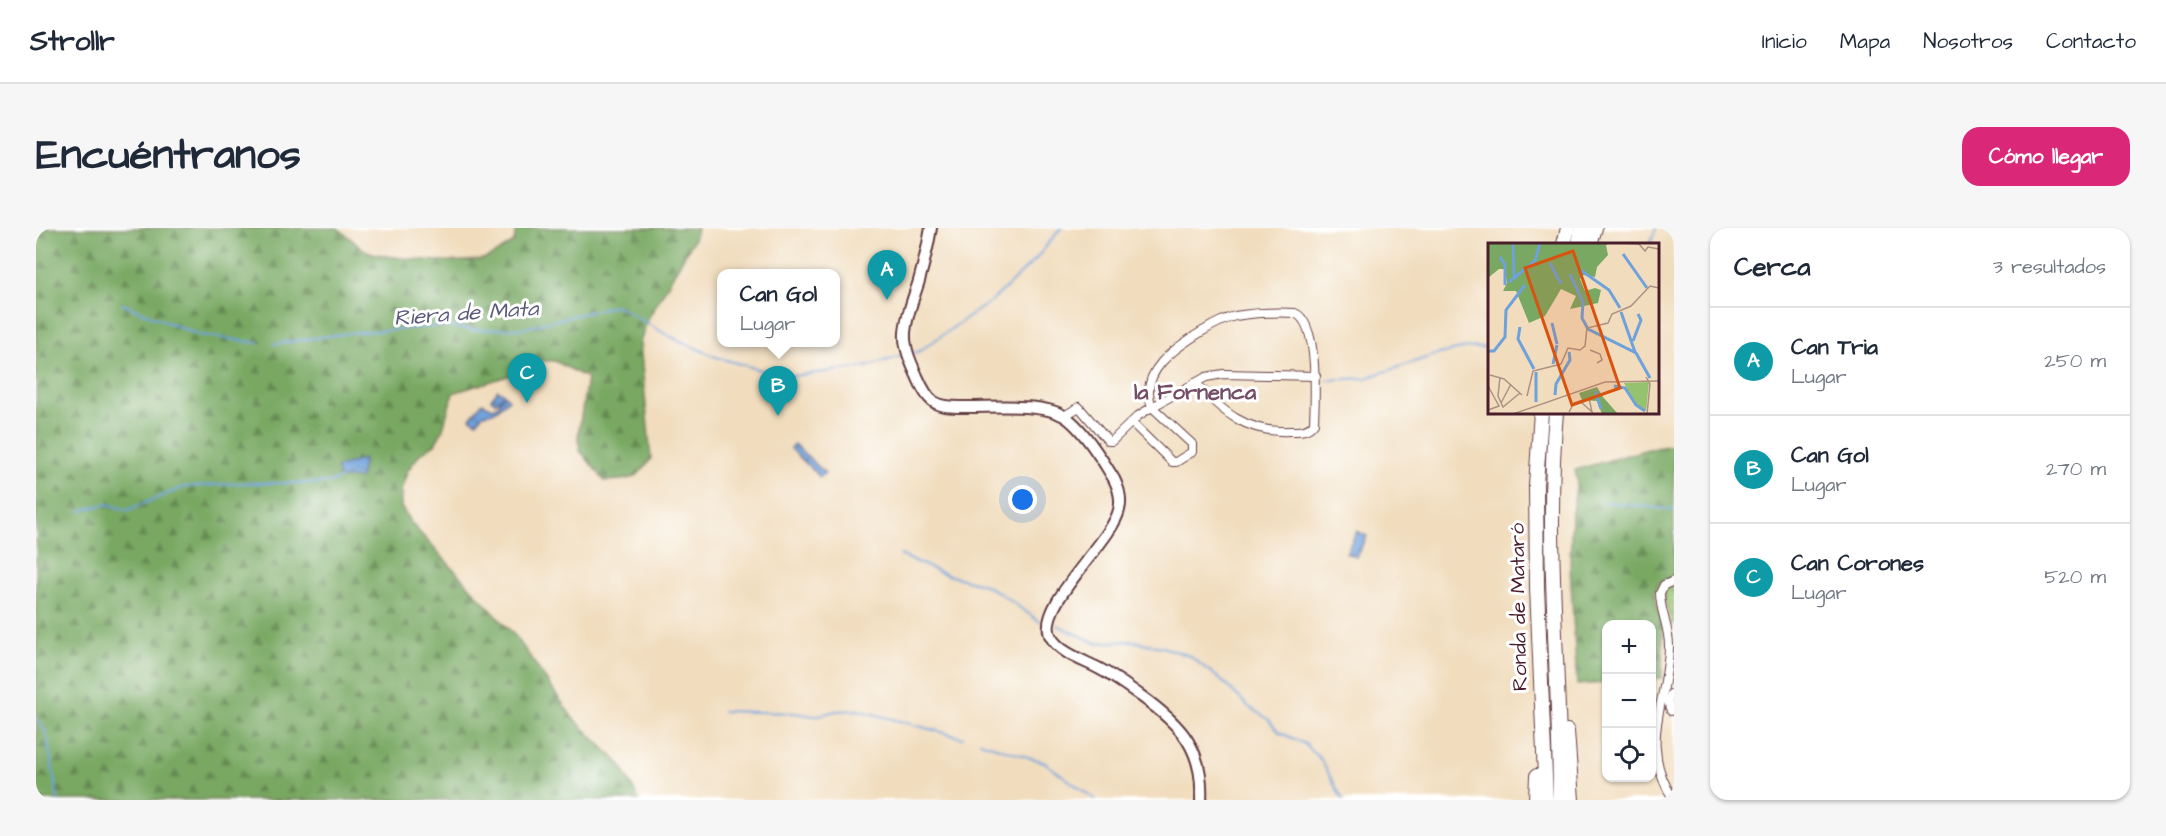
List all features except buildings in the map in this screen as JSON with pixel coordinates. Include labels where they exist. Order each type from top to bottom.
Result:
[{"type":"highway","points":[[1557,243],[1560,228]]},
{"type":"highway","points":[[1564,243],[1568,228]]},
{"type":"highway","points":[[1579,243],[1582,228]]},
{"type":"highway","points":[[1590,243],[1596,228]]},
{"type":"highway","name":"Ronda de Mataró","points":[[1540,414],[1536,497],[1537,587],[1546,800]]},
{"type":"highway","name":"Ronda de Mataró","points":[[1556,414],[1552,483],[1553,589],[1560,800]]},
{"type":"highway","points":[[1553,589],[1559,616],[1572,800]]},
{"type":"highway","points":[[1536,800],[1542,729]]},
{"type":"street","points":[[932,228],[924,265],[906,323],[906,345],[912,365],[924,390],[934,402],[951,406],[1013,407],[1052,411],[1064,416],[1084,437],[1111,475],[1119,492],[1119,512],[1111,527],[1053,609],[1049,619],[1049,632],[1058,645],[1128,687],[1158,708],[1178,726],[1195,756],[1201,779],[1201,800]]},
{"type":"street","points":[[1132,423],[1172,462],[1192,452],[1192,444],[1152,407],[1149,399],[1150,381],[1161,362],[1177,347],[1234,316],[1285,313],[1302,316],[1311,342],[1316,376],[1314,423],[1306,430],[1278,432],[1259,429],[1224,412],[1196,383]]},
{"type":"street","points":[[1064,416],[1079,407],[1108,441],[1112,441],[1116,440],[1152,407],[1214,374],[1316,376]]},
{"type":"street","points":[[1673,711],[1668,700],[1670,692],[1669,637],[1660,593],[1664,585],[1674,581]]},
{"type":"street","points":[[1670,692],[1659,709],[1656,757],[1659,772],[1674,800]]},
{"type":"street","points":[[1659,709],[1673,711]]},
{"type":"green space","points":[[36,228],[338,228],[363,249],[376,254],[421,260],[453,261],[477,260],[496,253],[514,242],[516,228],[697,228],[695,237],[647,321],[640,343],[651,458],[642,471],[627,479],[605,481],[580,451],[578,436],[587,378],[555,361],[524,361],[511,375],[453,393],[442,432],[435,444],[420,454],[408,470],[401,490],[401,507],[411,523],[517,638],[572,717],[621,765],[639,800],[36,800]]},
{"type":"green space","points":[[1674,445],[1674,575],[1659,583],[1654,593],[1663,629],[1662,678],[1656,679],[1656,620],[1602,620],[1602,683],[1577,685],[1570,566],[1572,513],[1577,481],[1575,470],[1648,449]]},
{"type":"green space","points":[[1674,585],[1674,624],[1672,625],[1663,594],[1666,588]]},
{"type":"water","points":[[498,390],[504,394],[496,403],[491,399]]},
{"type":"water","points":[[505,395],[509,399],[494,411],[483,414],[477,422],[470,418],[481,404],[493,408],[499,405],[501,398]]},
{"type":"water","points":[[794,444],[825,473],[820,477],[790,448]]},
{"type":"water","points":[[364,459],[360,478],[340,478],[336,468]]},
{"type":"water","points":[[1357,531],[1367,536],[1356,557],[1346,553]]},
{"type":"waterway","name":"Riera de Mata","points":[[910,353],[918,352],[994,299],[1035,260],[1061,228]]},
{"type":"waterway","points":[[1650,243],[1656,228]]},
{"type":"waterway","name":"Riera de Mata","points":[[122,304],[199,335],[259,343]]},
{"type":"waterway","name":"Riera de Mata","points":[[274,344],[349,333],[442,326],[472,330],[525,328],[616,305],[669,336],[716,357],[785,377],[865,367],[905,355]]},
{"type":"waterway","points":[[1326,380],[1366,378],[1435,355],[1466,348],[1488,347]]},
{"type":"waterway","points":[[80,511],[106,504],[128,510],[184,487],[243,483],[330,483],[340,478]]},
{"type":"waterway","points":[[1606,502],[1674,510]]},
{"type":"waterway","points":[[900,555],[947,575],[982,584],[998,592],[1040,622]]},
{"type":"waterway","points":[[1057,625],[1096,643],[1133,641],[1190,656],[1221,680],[1249,707],[1268,719],[1279,732],[1305,744],[1321,760],[1343,800]]},
{"type":"waterway","points":[[723,711],[794,713],[815,716],[836,711],[858,710],[963,738]]},
{"type":"waterway","points":[[36,718],[46,732],[58,800]]},
{"type":"waterway","points":[[980,742],[1044,762],[1096,800]]},
{"type":"place","name":"Can Tria","points":[[887,300]]},
{"type":"place","name":"Can Corones","points":[[527,403]]},
{"type":"place","name":"Can Gol","points":[[778,416]]},
{"type":"district","name":"la Fornenca","points":[[1195,391]]}]
